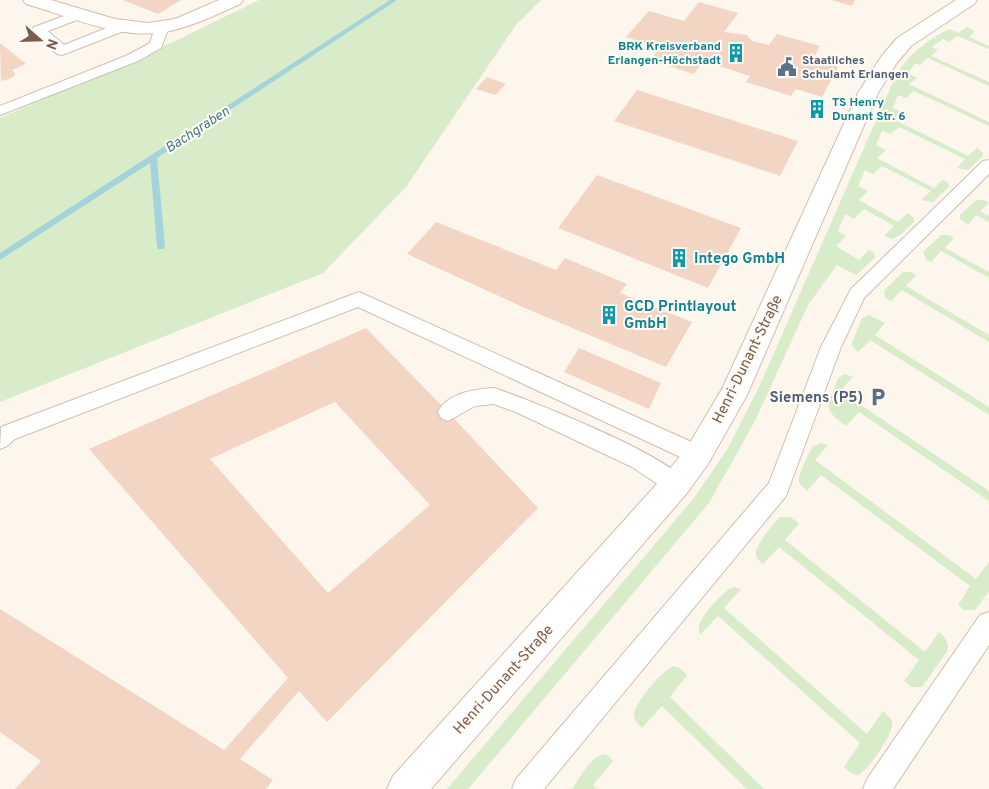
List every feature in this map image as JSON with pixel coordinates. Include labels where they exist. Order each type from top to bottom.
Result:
[{"type":"street","points":[[32,0],[124,26],[139,28],[162,28],[190,19],[234,0]]},
{"type":"street","name":"Henri-Dunant-Straße","points":[[406,789],[676,484],[698,455],[732,395],[868,93],[888,61],[904,42],[968,0]]},
{"type":"lane","points":[[80,14],[39,30],[62,51],[124,26]]},
{"type":"lane","points":[[0,111],[133,58],[156,45],[162,28]]},
{"type":"lane","points":[[526,789],[778,489],[831,347],[857,294],[989,165]]},
{"type":"lane","points":[[0,440],[8,433],[358,299],[698,455]]},
{"type":"lane","points":[[448,412],[471,398],[494,396],[525,407],[640,460],[676,484]]},
{"type":"lane","points":[[877,789],[989,624]]},
{"type":"green space","points":[[259,0],[541,0],[516,25],[406,187],[323,273],[0,402],[0,118],[175,41]]},
{"type":"green space","points":[[967,27],[975,31],[969,37],[989,46],[989,49],[957,36],[949,42],[943,39],[932,47],[938,50],[931,56],[989,82],[989,86],[928,58],[920,65],[915,63],[908,74],[917,78],[909,84],[989,122],[989,126],[914,91],[906,98],[898,95],[893,108],[902,112],[893,119],[968,156],[977,148],[983,153],[983,156],[968,170],[957,168],[965,159],[899,127],[890,134],[882,131],[876,145],[886,150],[877,158],[934,188],[943,179],[949,184],[949,187],[933,202],[921,200],[931,191],[882,166],[873,174],[865,170],[858,186],[868,191],[859,200],[898,222],[908,213],[914,218],[914,222],[900,235],[892,239],[884,236],[894,226],[864,209],[854,219],[845,214],[838,231],[846,236],[836,246],[859,260],[869,250],[876,257],[856,275],[837,265],[808,305],[755,421],[709,503],[468,789],[447,789],[694,498],[728,448],[759,387],[895,77],[906,61],[925,43],[949,29],[958,33]]},
{"type":"green space","points":[[976,200],[984,200],[989,203],[980,211],[989,216],[989,222],[976,215],[968,225],[960,219],[960,215]]},
{"type":"green space","points":[[941,235],[949,235],[954,238],[945,248],[989,272],[989,278],[941,251],[931,262],[926,259],[923,252]]},
{"type":"green space","points":[[903,272],[911,272],[916,275],[906,286],[989,335],[989,342],[902,290],[891,301],[885,298],[884,291]]},
{"type":"green space","points":[[869,315],[885,323],[875,335],[989,407],[989,415],[870,340],[858,352],[851,345],[862,318]]},
{"type":"green space","points":[[845,374],[853,377],[840,391],[989,491],[989,501],[859,412],[846,426],[838,420],[829,410],[828,405],[838,378]]},
{"type":"green space","points":[[820,443],[828,445],[815,460],[976,579],[989,562],[989,591],[975,610],[964,610],[958,605],[970,586],[821,475],[807,491],[800,484],[799,478],[812,447]]},
{"type":"green space","points":[[780,517],[790,517],[799,523],[785,540],[925,652],[939,632],[943,636],[947,642],[948,650],[922,687],[911,687],[904,681],[919,660],[779,547],[763,564],[758,559],[756,551],[758,546],[769,529]]},
{"type":"green space","points":[[734,587],[741,589],[724,608],[867,734],[883,711],[890,718],[892,724],[889,735],[873,761],[861,773],[853,774],[844,767],[860,743],[718,616],[700,635],[699,624],[705,614],[720,597]]},
{"type":"green space","points":[[674,666],[680,668],[687,675],[670,697],[764,789],[747,789],[662,706],[642,728],[636,722],[635,709],[644,695],[663,673]]},
{"type":"green space","points":[[603,754],[609,756],[613,761],[593,785],[597,789],[572,789],[589,764]]},
{"type":"building","points":[[123,0],[181,0],[158,14]]},
{"type":"building","points":[[831,0],[855,0],[852,6]]},
{"type":"building","name":"BRK Kreisverband Erlangen-Höchstadt","points":[[699,2],[738,13],[724,32],[747,35],[752,41],[769,45],[777,34],[820,46],[813,59],[838,67],[822,97],[796,89],[791,96],[746,82],[750,76],[703,61],[694,74],[650,60],[660,48],[626,37],[649,11],[684,21]]},
{"type":"building","points":[[0,43],[26,64],[12,70],[15,73],[14,76],[1,81]]},
{"type":"building","points":[[487,77],[506,84],[495,95],[476,89]]},
{"type":"building","points":[[637,90],[798,141],[780,176],[614,121]]},
{"type":"building","name":"TS Henry Dunant Str. 6","points":[[814,104],[824,107],[820,115],[809,112]]},
{"type":"building","name":"Intego GmbH","points":[[597,175],[741,228],[708,288],[558,228]]},
{"type":"building","points":[[436,222],[556,270],[565,258],[627,284],[620,293],[692,322],[666,367],[527,309],[407,254]]},
{"type":"building","points":[[366,328],[538,508],[327,722],[299,691],[240,759],[273,780],[266,789],[15,789],[41,761],[0,732],[0,609],[224,750],[288,678],[89,449]],"holes":[[[335,402],[430,505],[328,593],[210,459]]]},
{"type":"building","points":[[579,348],[661,383],[649,409],[564,372]]},
{"type":"waterway","name":"Bachgraben","points":[[153,157],[394,0]]},
{"type":"waterway","name":"Bachgraben","points":[[0,257],[153,157]]},
{"type":"waterway","points":[[153,157],[161,247]]},
{"type":"place","name":"BRK Kreisverband Erlangen-Höchstadt","points":[[736,53]]},
{"type":"place","name":"Staatliches Schulamt Erlangen","points":[[787,67]]},
{"type":"place","name":"TS Henry Dunant Str. 6","points":[[817,109]]},
{"type":"place","name":"Intego GmbH","points":[[679,258]]},
{"type":"place","name":"GCD Printlayout GmbH","points":[[609,315]]},
{"type":"place","name":"Siemens (P5)","points":[[878,397]]}]
